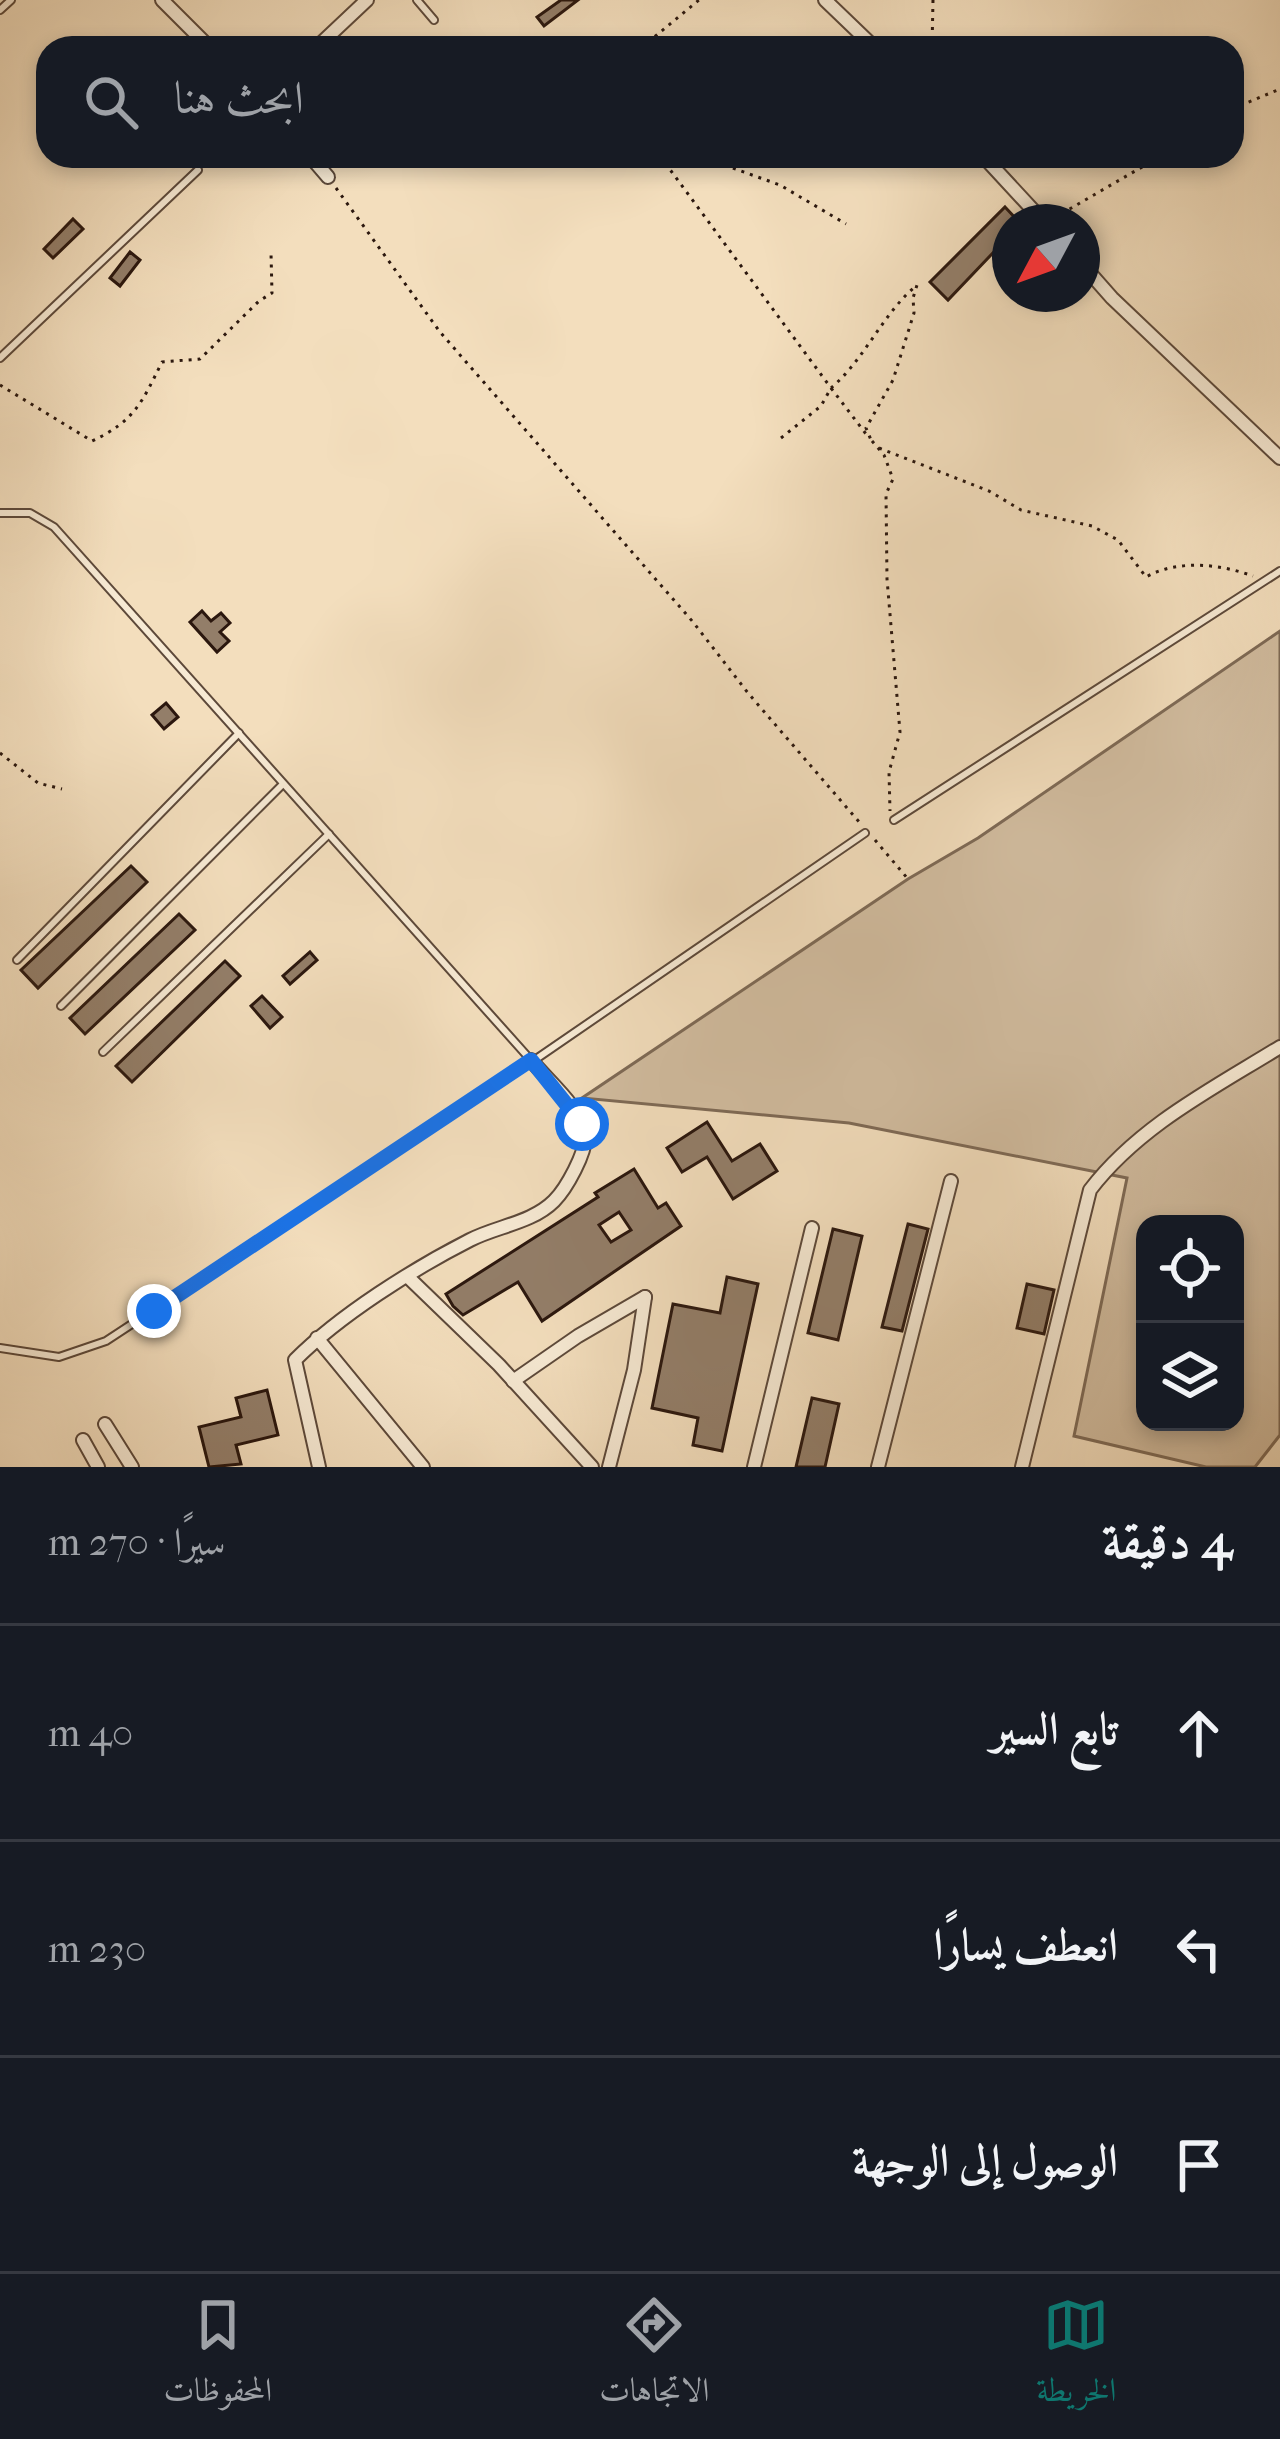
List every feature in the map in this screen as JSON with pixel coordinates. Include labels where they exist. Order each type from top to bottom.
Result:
[{"type":"street","points":[[162,0],[198,36]]},
{"type":"street","points":[[329,36],[367,0]]},
{"type":"street","points":[[826,0],[863,36]]},
{"type":"street","points":[[320,168],[328,177]]},
{"type":"street","points":[[994,168],[1029,204]]},
{"type":"street","points":[[1100,284],[1280,458]]},
{"type":"street","points":[[1022,1467],[1090,1190],[1140,1136],[1280,1047]]},
{"type":"street","points":[[319,1467],[295,1360],[317,1338],[408,1277],[473,1238],[520,1222],[555,1200],[577,1163],[586,1137],[582,1124],[531,1060]]},
{"type":"street","points":[[878,1467],[951,1181]]},
{"type":"street","points":[[754,1467],[812,1228]]},
{"type":"street","points":[[408,1277],[592,1467]]},
{"type":"street","points":[[513,1381],[644,1298],[634,1370],[609,1467]]},
{"type":"street","points":[[317,1338],[423,1467]]},
{"type":"street","points":[[105,1424],[132,1467]]},
{"type":"street","points":[[83,1440],[98,1467]]},
{"type":"lane","points":[[0,10],[11,0]]},
{"type":"lane","points":[[417,0],[434,20]]},
{"type":"lane","points":[[0,358],[198,170]]},
{"type":"lane","points":[[0,513],[30,513],[54,527],[531,1060]]},
{"type":"lane","points":[[894,820],[1280,571]]},
{"type":"lane","points":[[17,960],[239,733]]},
{"type":"lane","points":[[61,1006],[284,783]]},
{"type":"lane","points":[[0,1348],[58,1357],[106,1341],[865,832]]},
{"type":"lane","points":[[103,1052],[330,834]]},
{"type":"path","points":[[656,36],[699,0]]},
{"type":"path","points":[[932,36],[933,0]]},
{"type":"path","points":[[1244,104],[1280,89]]},
{"type":"path","points":[[669,168],[878,448],[893,479],[886,494],[886,514],[894,695],[900,732],[888,788],[887,804],[894,820]]},
{"type":"path","points":[[733,168],[780,185],[846,224]]},
{"type":"path","points":[[1077,204],[1140,168]]},
{"type":"path","points":[[328,177],[440,332],[693,622],[908,879]]},
{"type":"path","points":[[0,385],[92,441],[121,428],[139,408],[162,362],[200,359],[272,293],[271,253]]},
{"type":"path","points":[[781,438],[821,406],[917,285],[914,313],[893,380],[866,428],[871,440]]},
{"type":"path","points":[[878,448],[989,491],[1021,510],[1092,526],[1118,540],[1146,577],[1166,566],[1206,565],[1250,573],[1262,582]]},
{"type":"path","points":[[0,753],[38,783],[62,789]]},
{"type":"shaded area","points":[[1280,631],[1280,1435],[1255,1467],[1206,1467],[1074,1436],[1127,1178],[849,1123],[582,1098],[908,879],[978,838]]},
{"type":"building","points":[[561,0],[578,0],[544,26],[537,17]]},
{"type":"building","points":[[73,219],[83,229],[53,258],[44,249]]},
{"type":"building","points":[[992,220],[992,254],[948,300],[930,282]]},
{"type":"building","points":[[130,252],[140,260],[120,286],[110,278]]},
{"type":"building","points":[[202,611],[211,621],[221,613],[230,623],[220,632],[229,641],[217,652],[190,622]]},
{"type":"building","points":[[166,703],[178,717],[164,729],[152,715]]},
{"type":"building","points":[[131,866],[147,882],[38,988],[21,970]]},
{"type":"building","points":[[179,914],[195,930],[85,1034],[70,1018]]},
{"type":"building","points":[[310,952],[317,960],[290,984],[283,976]]},
{"type":"building","points":[[225,961],[240,976],[132,1082],[116,1066]]},
{"type":"building","points":[[262,996],[282,1017],[270,1028],[251,1006]]},
{"type":"building","points":[[707,1122],[732,1161],[760,1144],[777,1171],[733,1199],[707,1157],[682,1172],[667,1148]]},
{"type":"building","points":[[634,1169],[658,1208],[666,1203],[681,1226],[542,1321],[518,1282],[463,1315],[453,1306],[446,1294],[598,1197],[595,1193]],"holes":[[[619,1212],[631,1230],[611,1242],[599,1225]]]},
{"type":"building","points":[[908,1224],[928,1229],[902,1331],[882,1327]]},
{"type":"building","points":[[833,1229],[862,1236],[838,1340],[808,1333]]},
{"type":"building","points":[[727,1277],[758,1284],[722,1451],[693,1445],[698,1418],[652,1408],[673,1304],[720,1313]]},
{"type":"building","points":[[1027,1284],[1054,1290],[1044,1334],[1017,1328]]},
{"type":"building","points":[[267,1390],[278,1435],[236,1445],[241,1464],[209,1467],[199,1427],[241,1417],[236,1398]]},
{"type":"building","points":[[812,1398],[839,1404],[825,1467],[796,1467]]},
{"type":"route","points":[[154,1311],[531,1060],[582,1124]]}]
